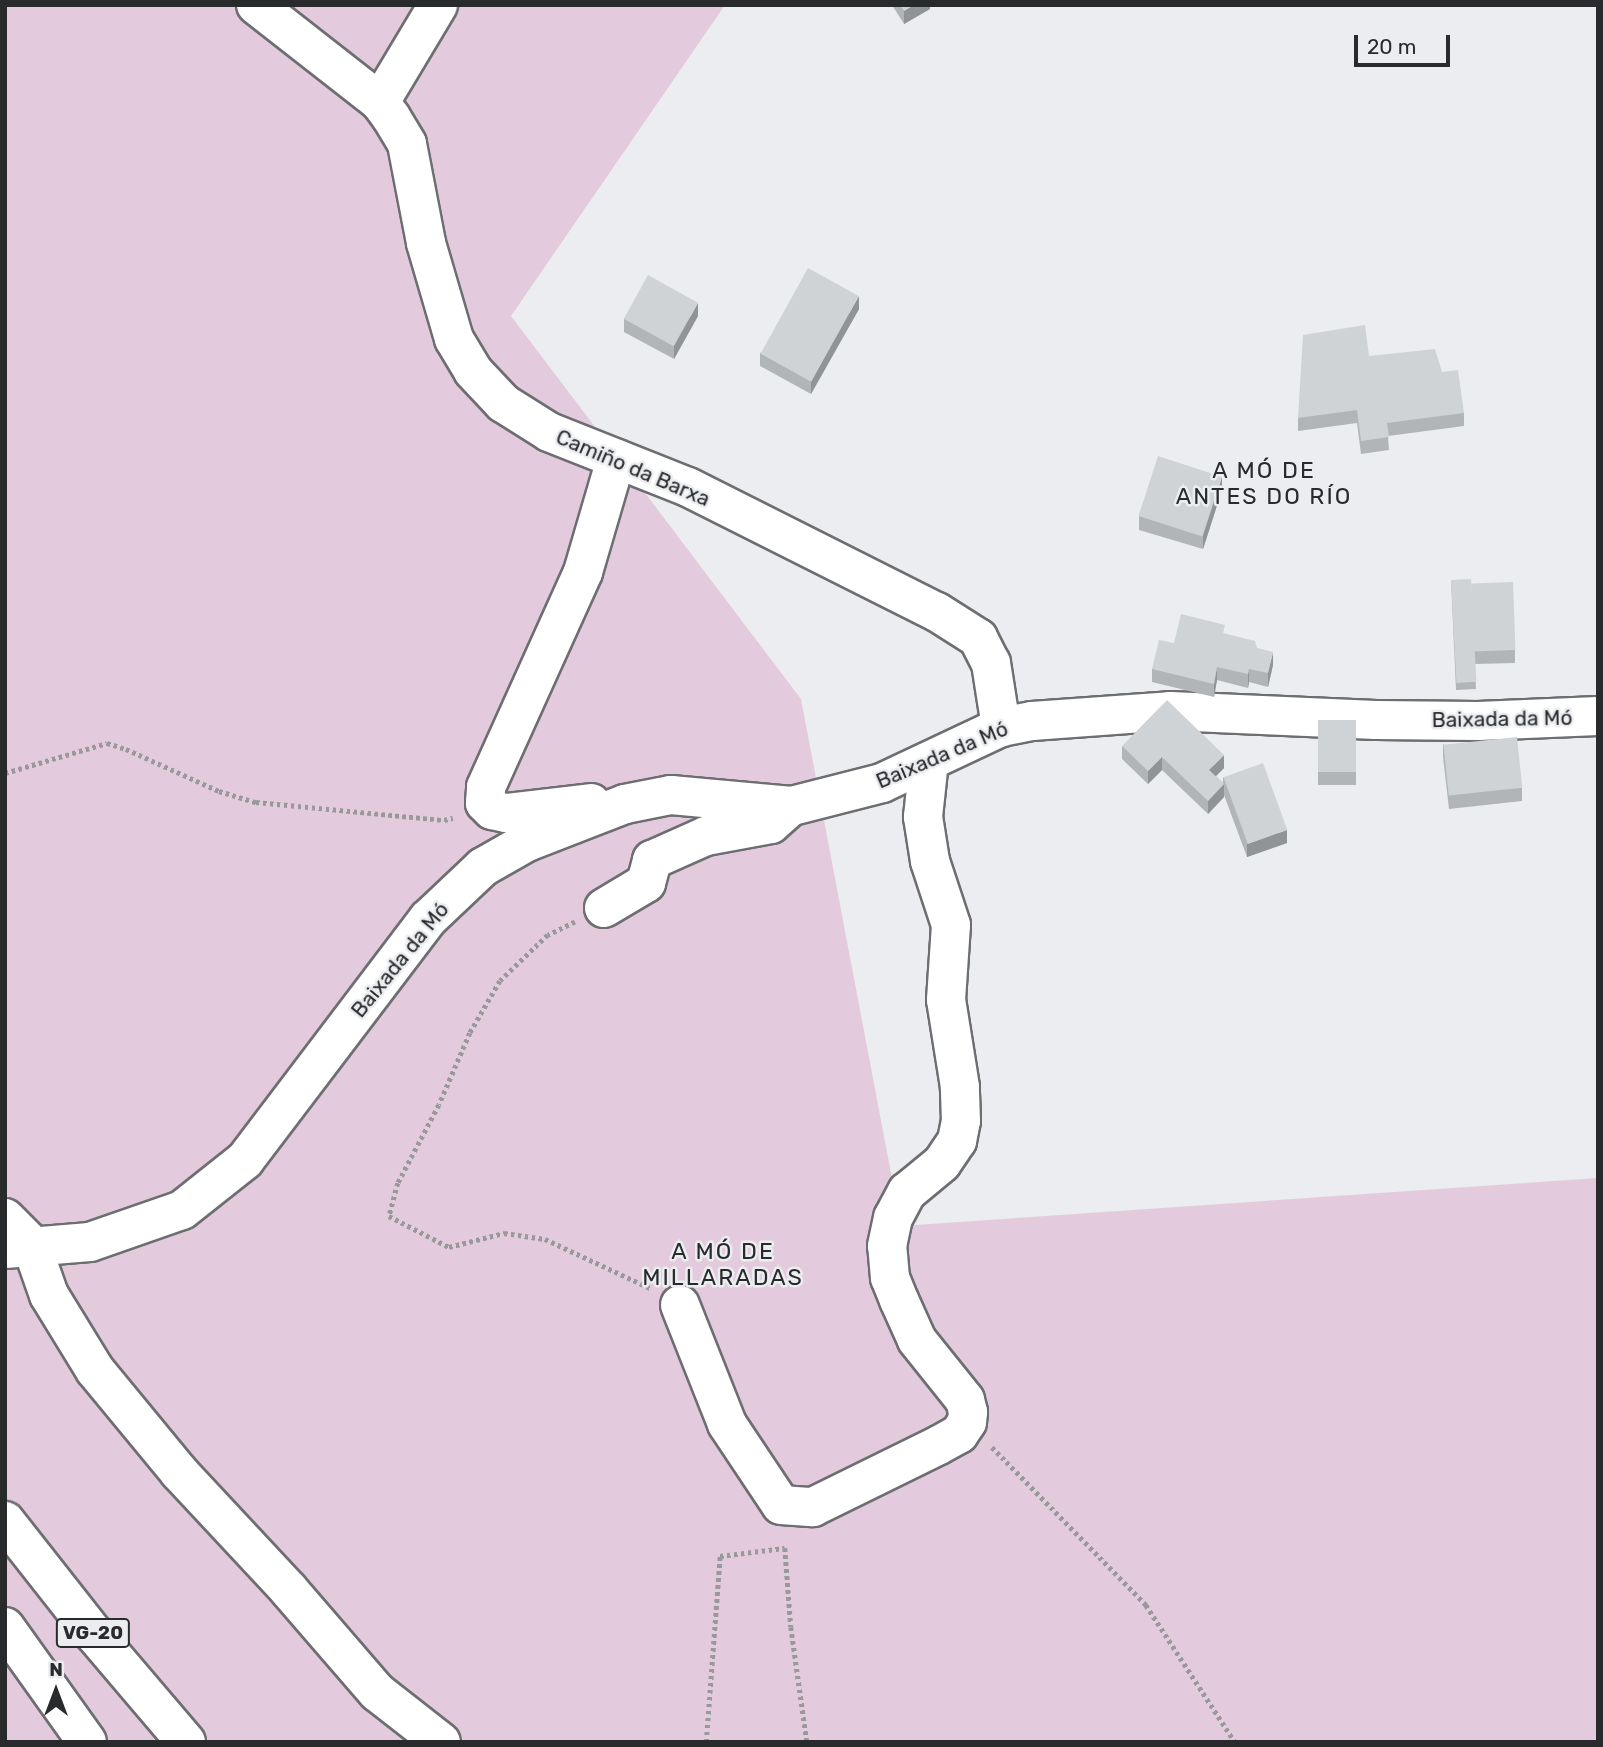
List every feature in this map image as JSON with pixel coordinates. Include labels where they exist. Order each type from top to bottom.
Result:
[{"type":"main road","name":"Camiño da Barxa","points":[[256,5],[380,102],[407,144],[429,255],[454,339],[473,371],[503,403],[549,432],[688,487],[937,612],[978,638],[991,663],[1001,727]]},
{"type":"main road","points":[[380,102],[438,5]]},
{"type":"main road","points":[[616,459],[583,572],[486,787],[485,803],[492,810],[506,813],[582,803],[625,804]]},
{"type":"main road","name":"Baixada da Mó","points":[[14,1237],[90,1242],[182,1210],[245,1160],[428,919],[483,867],[527,842],[625,804],[671,795],[792,806],[882,783],[1001,727],[1032,721],[1170,711],[1389,720],[1478,721],[1598,716]]},
{"type":"main road","points":[[680,1305],[727,1424],[781,1505],[813,1507],[939,1446],[959,1434],[967,1422],[968,1412],[964,1400],[917,1340],[890,1278],[887,1246],[893,1218],[907,1192],[942,1163],[957,1141],[961,1121],[960,1087],[946,1000],[951,925],[930,861],[923,817],[929,761]]},
{"type":"main road","points":[[604,908],[646,883],[652,860],[706,836],[771,824],[792,806]]},
{"type":"main road","points":[[14,1237],[95,1370],[170,1462],[377,1692],[441,1742]]},
{"type":"main road","name":"VG-20","points":[[5,1521],[94,1634],[186,1742]]},
{"type":"main road","name":"VG-20","points":[[5,1627],[87,1742]]},
{"type":"path","points":[[5,773],[107,744],[126,749],[219,791],[256,802],[444,820],[492,810]]},
{"type":"path","points":[[604,908],[548,935],[500,981],[470,1033],[439,1105],[398,1183],[389,1216],[449,1247],[504,1233],[545,1239],[680,1305]]},
{"type":"path","points":[[967,1422],[1146,1605],[1235,1742]]},
{"type":"path","points":[[706,1742],[720,1556],[785,1548],[791,1627],[807,1742]]},
{"type":"shaded area","points":[[5,5],[725,5],[511,316],[801,699],[901,1226],[1598,1178],[1598,1742],[5,1742]]},
{"type":"building","points":[[900,5],[914,5],[904,11]]},
{"type":"building","points":[[808,268],[859,296],[811,382],[760,354]]},
{"type":"building","points":[[648,275],[698,303],[674,346],[624,319]]},
{"type":"building","points":[[1365,325],[1369,356],[1435,349],[1442,372],[1458,370],[1464,413],[1387,423],[1389,437],[1361,441],[1357,410],[1298,418],[1303,335]]},
{"type":"building","points":[[1158,456],[1222,477],[1202,537],[1139,516]]},
{"type":"building","points":[[1471,579],[1476,682],[1456,683],[1451,580]]},
{"type":"building","points":[[1513,582],[1515,650],[1473,651],[1471,583]]},
{"type":"building","points":[[1181,614],[1225,625],[1223,633],[1255,641],[1257,648],[1273,652],[1268,673],[1249,669],[1248,674],[1217,667],[1214,684],[1152,669],[1159,640],[1174,643]]},
{"type":"building","points":[[1167,700],[1224,755],[1209,770],[1224,784],[1208,801],[1162,757],[1148,771],[1122,746]]},
{"type":"building","points":[[1318,720],[1356,720],[1356,772],[1318,772]]},
{"type":"building","points":[[1517,737],[1522,788],[1449,795],[1443,745]]},
{"type":"building","points":[[1263,763],[1287,830],[1248,844],[1224,777]]},
{"type":"district","name":"A MÓ DE ANTES DO RÍO","points":[[1264,483]]},
{"type":"district","name":"A MÓ DE MILLARADAS","points":[[723,1264]]}]
